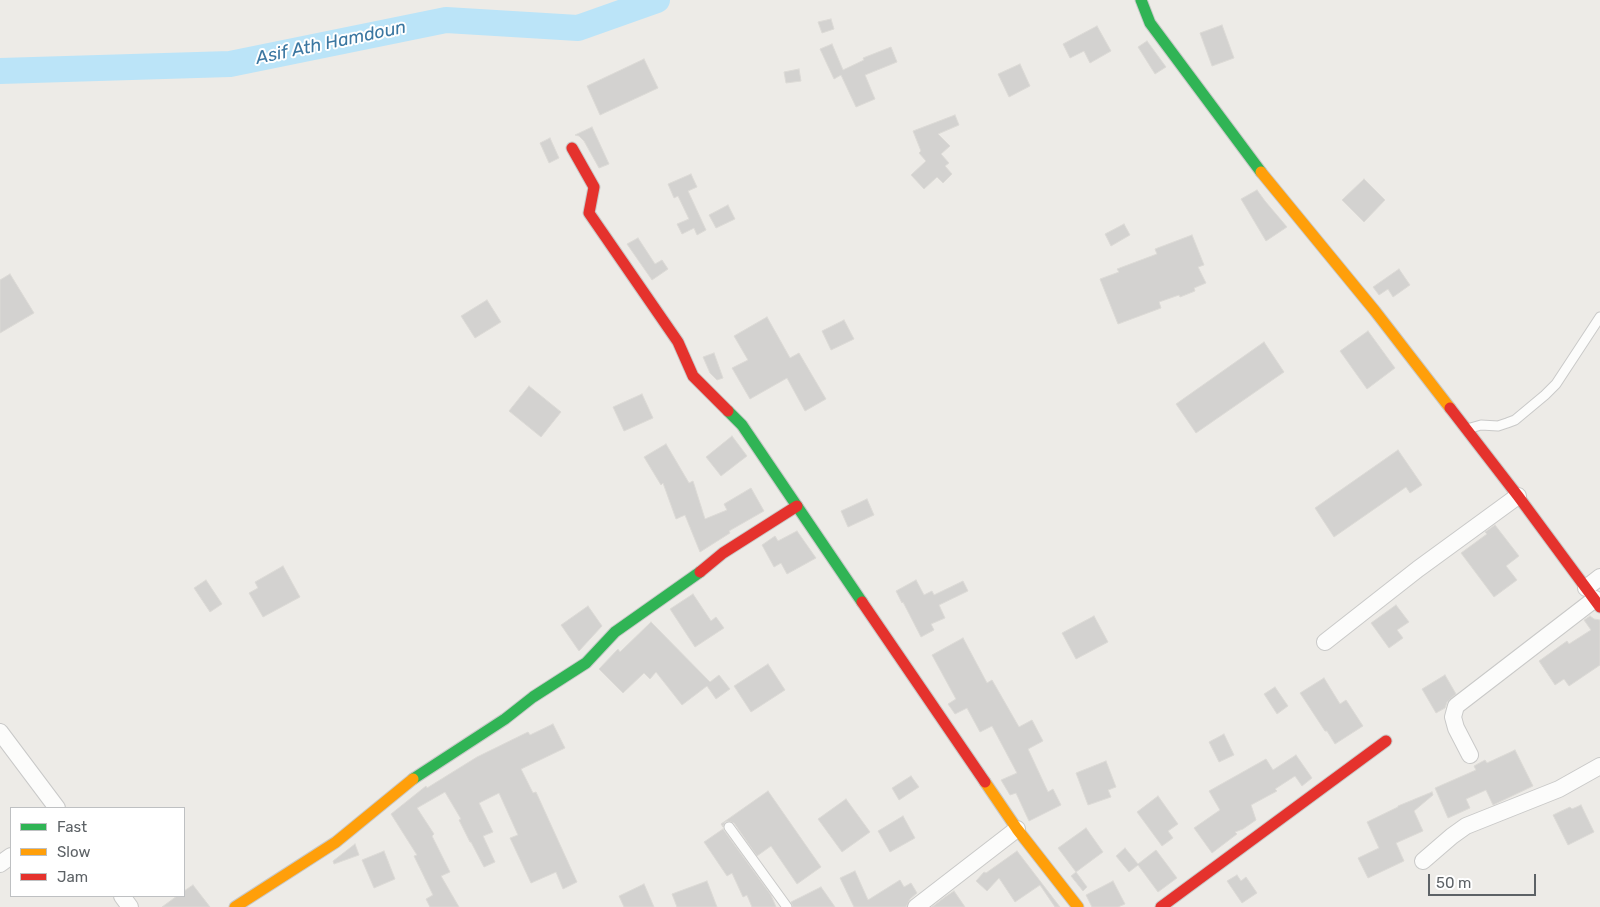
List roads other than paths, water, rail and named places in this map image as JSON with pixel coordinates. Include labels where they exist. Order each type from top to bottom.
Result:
[{"type":"street","points":[[1141,0],[1150,24],[1274,191],[1375,310],[1594,598]]},
{"type":"street","points":[[572,148],[594,187],[589,213],[678,342],[693,376],[742,425],[1017,829],[1078,907]]},
{"type":"street","points":[[1325,642],[1418,569],[1518,496]]},
{"type":"street","points":[[235,907],[336,842],[419,774],[505,719],[533,697],[586,663],[615,632],[658,600],[686,583],[723,553],[797,506]]},
{"type":"street","points":[[1470,755],[1456,728],[1453,717],[1456,706],[1594,598],[1600,577]]},
{"type":"street","points":[[0,732],[56,807]]},
{"type":"street","points":[[1161,907],[1386,741]]},
{"type":"street","points":[[1422,861],[1466,826],[1558,789],[1600,766]]},
{"type":"street","points":[[916,907],[1017,829]]},
{"type":"lane","points":[[1467,429],[1481,425],[1498,426],[1515,420],[1545,395],[1556,384],[1600,316]]},
{"type":"lane","points":[[729,827],[787,907]]},
{"type":"waterway","name":"Asif Ath Hamdoun","points":[[0,71],[230,64],[446,20],[578,28],[657,0]]}]
